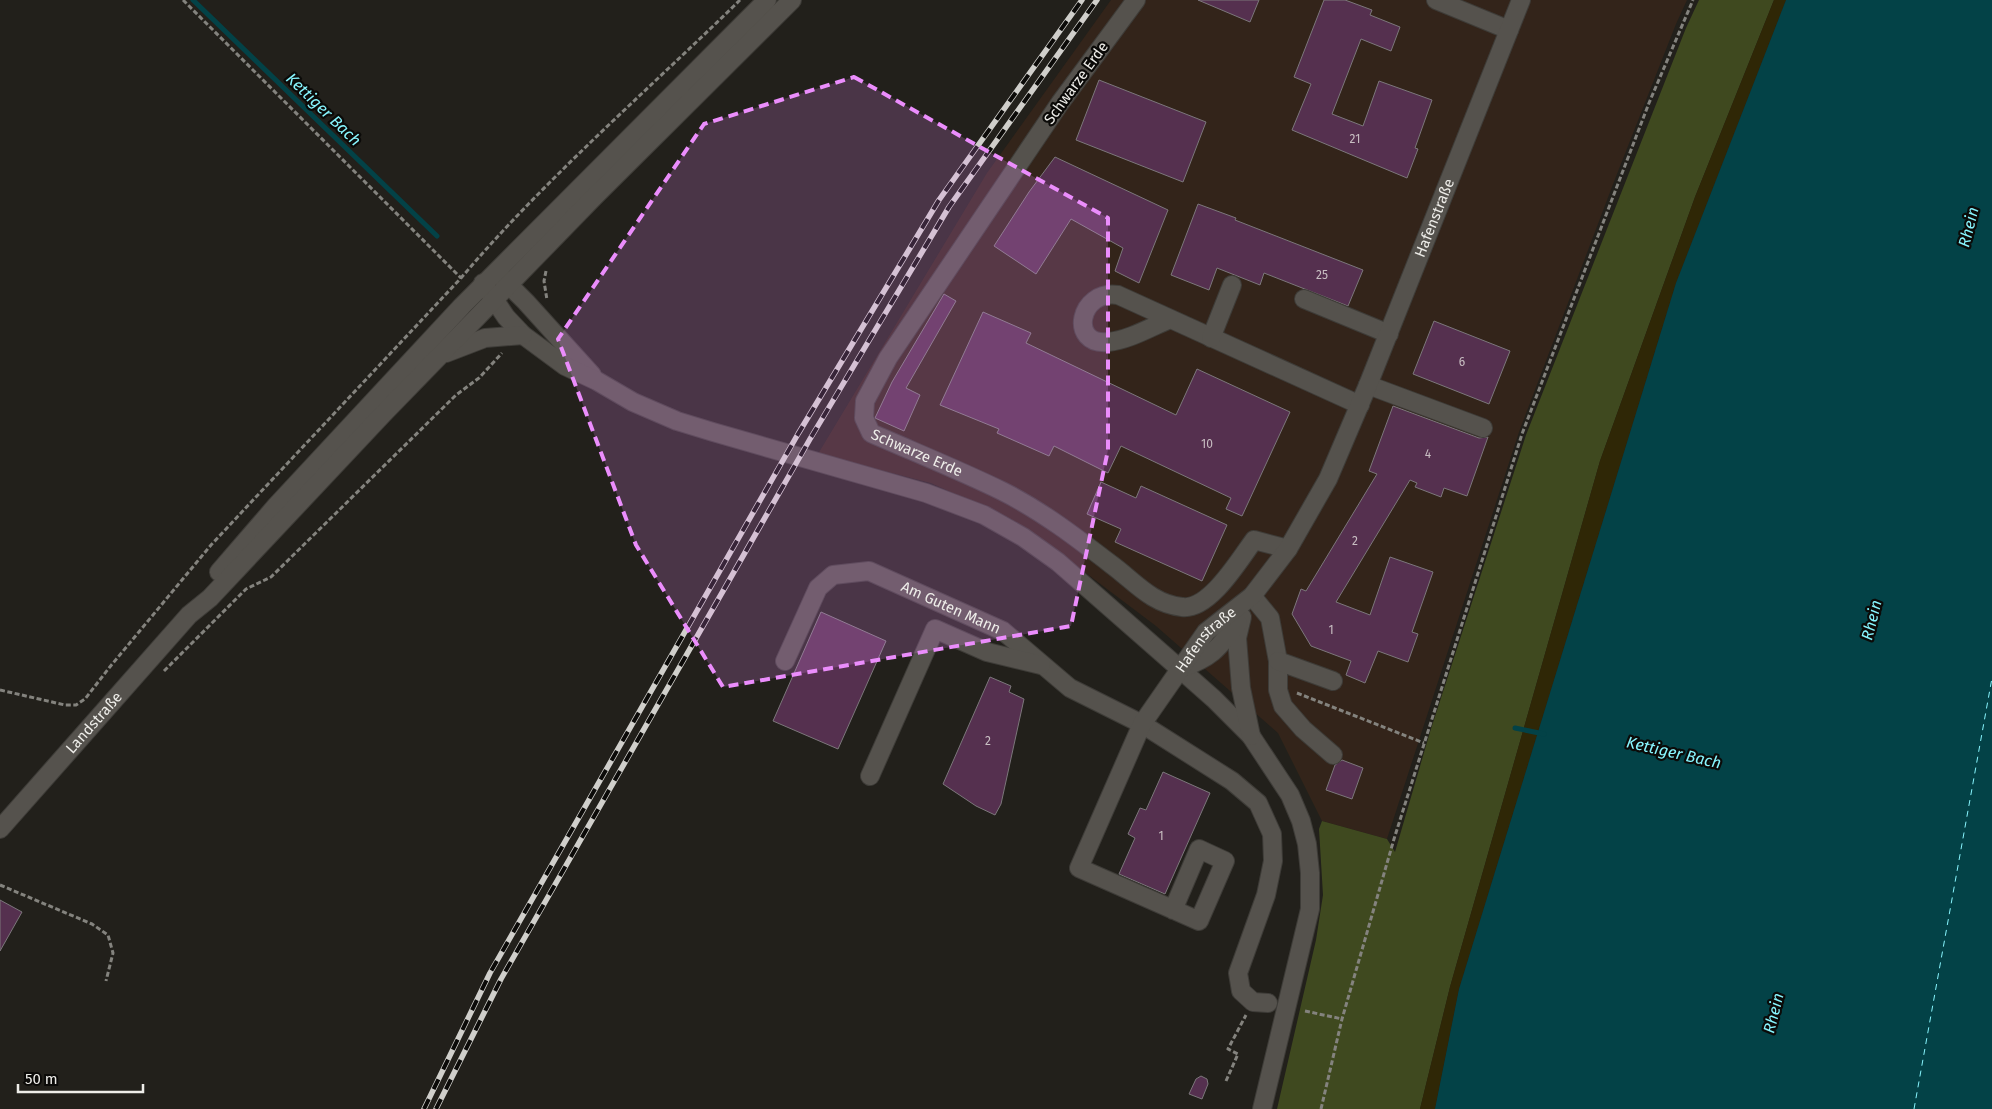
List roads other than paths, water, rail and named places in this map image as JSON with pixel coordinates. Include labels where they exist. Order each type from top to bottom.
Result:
[{"type":"street","points":[[189,615],[204,590],[276,506],[489,277],[767,0]]},
{"type":"street","points":[[189,615],[210,598],[594,197],[792,0]]},
{"type":"street","name":"Schwarze Erde","points":[[1136,0],[1060,104],[888,358],[865,401],[864,418],[871,433],[1003,492],[1065,528],[1125,574],[1151,598],[1167,603],[1184,608],[1206,600],[1231,573],[1254,540],[1288,550]]},
{"type":"street","points":[[1436,0],[1509,30]]},
{"type":"street","name":"Hafenstraße","points":[[1250,736],[1241,688],[1236,638],[1242,617],[1252,596],[1288,550],[1328,479],[1389,334],[1521,0]]},
{"type":"street","points":[[489,277],[509,284],[597,381]]},
{"type":"street","points":[[489,277],[494,300],[510,322],[523,335],[565,366],[597,381],[633,402],[677,421],[926,493],[984,515],[1023,538],[1058,562],[1214,699],[1250,736],[1290,795],[1301,821],[1307,844],[1310,873],[1310,909],[1262,1109]]},
{"type":"street","points":[[1211,338],[1232,285]]},
{"type":"street","points":[[1304,298],[1389,334]]},
{"type":"street","points":[[1170,319],[1360,405]]},
{"type":"street","points":[[438,358],[485,338],[523,335]]},
{"type":"street","points":[[1368,385],[1482,428]]},
{"type":"street","name":"Am Guten Mann","points":[[785,661],[818,588],[833,575],[869,571],[1003,632],[1070,688],[1142,724],[1232,781],[1258,803],[1272,834],[1273,861],[1266,895],[1238,973],[1241,991],[1260,1002]]},
{"type":"street","points":[[1252,596],[1270,618],[1278,661],[1278,690],[1283,706],[1303,729],[1333,755]]},
{"type":"street","name":"Hafenstraße","points":[[1180,669],[1206,632],[1252,596]]},
{"type":"street","name":"Landstraße","points":[[0,829],[189,615]]},
{"type":"street","name":"Hafenstraße","points":[[1180,669],[1200,661],[1217,650],[1242,617]]},
{"type":"street","points":[[870,776],[935,629],[987,652],[1044,666]]},
{"type":"street","points":[[1278,661],[1333,681]]},
{"type":"street","points":[[1173,910],[1079,868],[1142,724],[1180,669]]},
{"type":"water","name":"Rhein","points":[[1786,0],[1992,0],[1992,1109],[1435,1109],[1459,989],[1676,283]]},
{"type":"waterway","name":"Kettiger Bach","points":[[193,0],[437,236]]},
{"type":"waterway","name":"Kettiger Bach","points":[[1515,728],[1544,734]]},
{"type":"railway","points":[[424,1109],[490,973],[798,434],[939,200],[1082,0]]},
{"type":"railway","points":[[436,1109],[501,979],[810,439],[949,207],[1097,0]]}]
